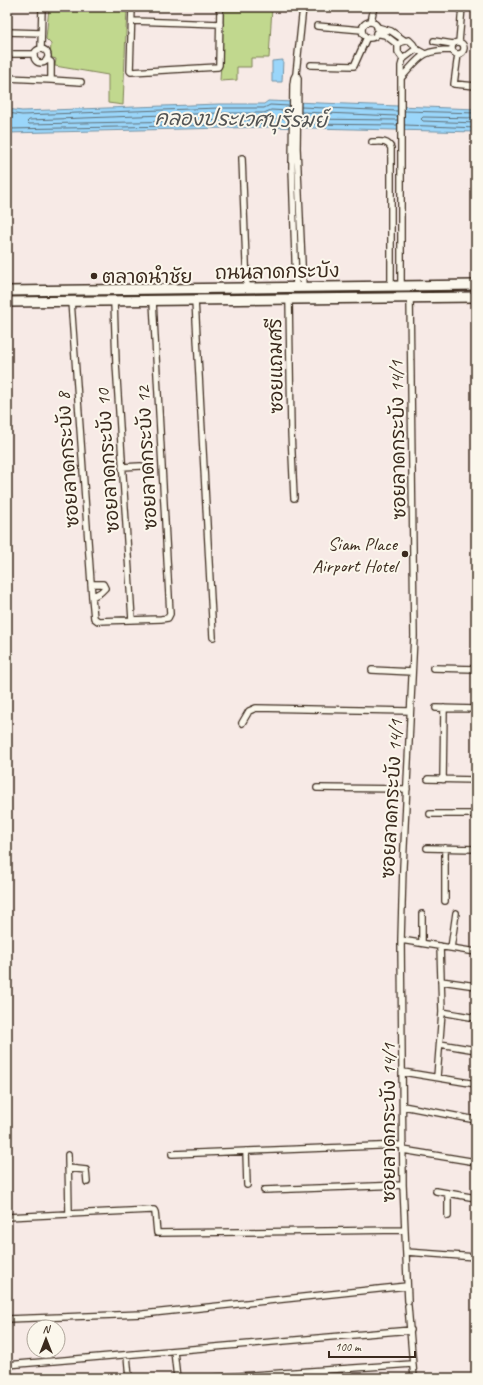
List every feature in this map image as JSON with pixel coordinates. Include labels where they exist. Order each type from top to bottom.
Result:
[{"type":"main road","name":"ถนนลาดกระบัง","points":[[7,291],[476,285]]},
{"type":"main road","points":[[296,299],[299,287]]},
{"type":"main road","name":"ถนนลาดกระบัง","points":[[7,302],[476,297]]},
{"type":"street","points":[[41,49],[42,7]]},
{"type":"street","points":[[132,7],[131,72],[218,67],[220,7]]},
{"type":"street","points":[[299,287],[301,224],[294,148],[296,85],[298,78],[296,74],[303,7]]},
{"type":"street","points":[[371,22],[374,7]]},
{"type":"street","points":[[452,50],[456,43],[462,7]]},
{"type":"street","points":[[132,21],[220,24]]},
{"type":"street","points":[[362,30],[364,24],[371,22]]},
{"type":"street","points":[[371,22],[375,24],[377,30],[398,45]]},
{"type":"street","points":[[317,26],[362,30],[367,37]]},
{"type":"street","points":[[367,37],[373,36],[377,30]]},
{"type":"street","points":[[377,30],[391,31],[404,40],[411,41],[416,49],[425,54]]},
{"type":"street","points":[[7,32],[41,33]]},
{"type":"street","points":[[312,65],[354,66],[367,37]]},
{"type":"street","points":[[398,45],[404,40]]},
{"type":"street","points":[[402,77],[417,60],[425,54],[452,50],[454,53],[458,54],[463,53],[465,49],[464,44],[434,41]]},
{"type":"street","points":[[398,45],[398,52],[403,59]]},
{"type":"street","points":[[34,54],[36,50],[41,49],[47,52],[47,59],[51,62],[51,80]]},
{"type":"street","points":[[401,286],[401,66],[403,59],[416,49]]},
{"type":"street","points":[[7,54],[34,54]]},
{"type":"street","points":[[34,54],[35,59],[38,62],[42,63],[47,59]]},
{"type":"street","points":[[458,54],[454,84],[476,86]]},
{"type":"street","points":[[7,78],[81,82]]},
{"type":"street","points":[[372,142],[387,142],[390,144],[391,148],[391,286]]},
{"type":"street","points":[[242,158],[247,288]]},
{"type":"street","points":[[295,167],[293,225],[299,287]]},
{"type":"street","points":[[293,225],[301,224]]},
{"type":"street","name":"ซอยลาดกระบัง 14/1","points":[[410,297],[414,629],[401,940],[404,1230],[406,1282],[414,1378]]},
{"type":"street","name":"ซอยแถมศรี","points":[[294,498],[290,432],[296,299]]},
{"type":"street","points":[[195,300],[213,637]]},
{"type":"street","name":"ซอยลาดกระบัง 8","points":[[71,301],[94,618],[98,621],[132,620]]},
{"type":"street","name":"ซอยลาดกระบัง 10","points":[[114,301],[116,362],[132,620]]},
{"type":"street","name":"ซอยลาดกระบัง 12","points":[[132,620],[166,618],[170,614],[153,301]]},
{"type":"street","points":[[122,466],[141,466]]},
{"type":"street","points":[[91,584],[101,583],[105,588],[92,597]]},
{"type":"street","points":[[7,621],[7,627]]},
{"type":"street","points":[[433,668],[476,669]]},
{"type":"street","points":[[372,670],[412,672]]},
{"type":"street","points":[[242,723],[248,711],[256,708],[410,711]]},
{"type":"street","points":[[436,708],[476,709]]},
{"type":"street","points":[[443,780],[444,708]]},
{"type":"street","points":[[428,779],[476,780]]},
{"type":"street","points":[[317,788],[407,789]]},
{"type":"street","points":[[430,814],[476,814]]},
{"type":"street","points":[[427,848],[476,849]]},
{"type":"street","points":[[445,848],[445,901]]},
{"type":"street","points":[[451,948],[456,912]]},
{"type":"street","points":[[422,914],[422,943]]},
{"type":"street","points":[[401,940],[476,952]]},
{"type":"street","points":[[437,1077],[442,1012],[440,946]]},
{"type":"street","points":[[441,981],[476,986]]},
{"type":"street","points":[[442,1012],[476,1018]]},
{"type":"street","points":[[440,1044],[476,1050]]},
{"type":"street","points":[[403,1072],[476,1084]]},
{"type":"street","points":[[403,1106],[476,1120]]},
{"type":"street","points":[[172,1154],[403,1148],[476,1162]]},
{"type":"street","points":[[246,1151],[246,1185]]},
{"type":"street","points":[[68,1155],[69,1214]]},
{"type":"street","points":[[68,1168],[86,1170],[87,1182]]},
{"type":"street","points":[[264,1190],[403,1185]]},
{"type":"street","points":[[436,1192],[476,1198]]},
{"type":"street","points":[[448,1193],[448,1216]]},
{"type":"street","points":[[7,1217],[154,1210],[157,1234],[404,1230]]},
{"type":"street","points":[[406,1252],[476,1258]]},
{"type":"street","points":[[7,1319],[143,1314],[407,1286]]},
{"type":"street","points":[[7,1365],[411,1330]]},
{"type":"street","points":[[174,1351],[177,1378]]},
{"type":"street","points":[[127,1355],[129,1378]]},
{"type":"street","points":[[211,1378],[412,1364]]},
{"type":"green space","points":[[49,7],[127,7],[123,105],[108,103],[108,75],[55,66],[56,59],[50,57],[51,44],[46,39]]},
{"type":"green space","points":[[224,7],[272,7],[269,58],[251,58],[251,67],[237,67],[237,80],[220,81]]},
{"type":"water","points":[[283,60],[282,82],[272,82],[272,61]]},
{"type":"water","name":"คลองประเวศบุรีรมย์","points":[[268,101],[476,109],[476,132],[271,127],[7,133],[7,109],[22,111],[219,104],[264,104]]},
{"type":"place","name":"ตลาดนำชัย","points":[[94,276]]},
{"type":"place","name":"Siam Place Airport Hotel","points":[[405,554]]}]
